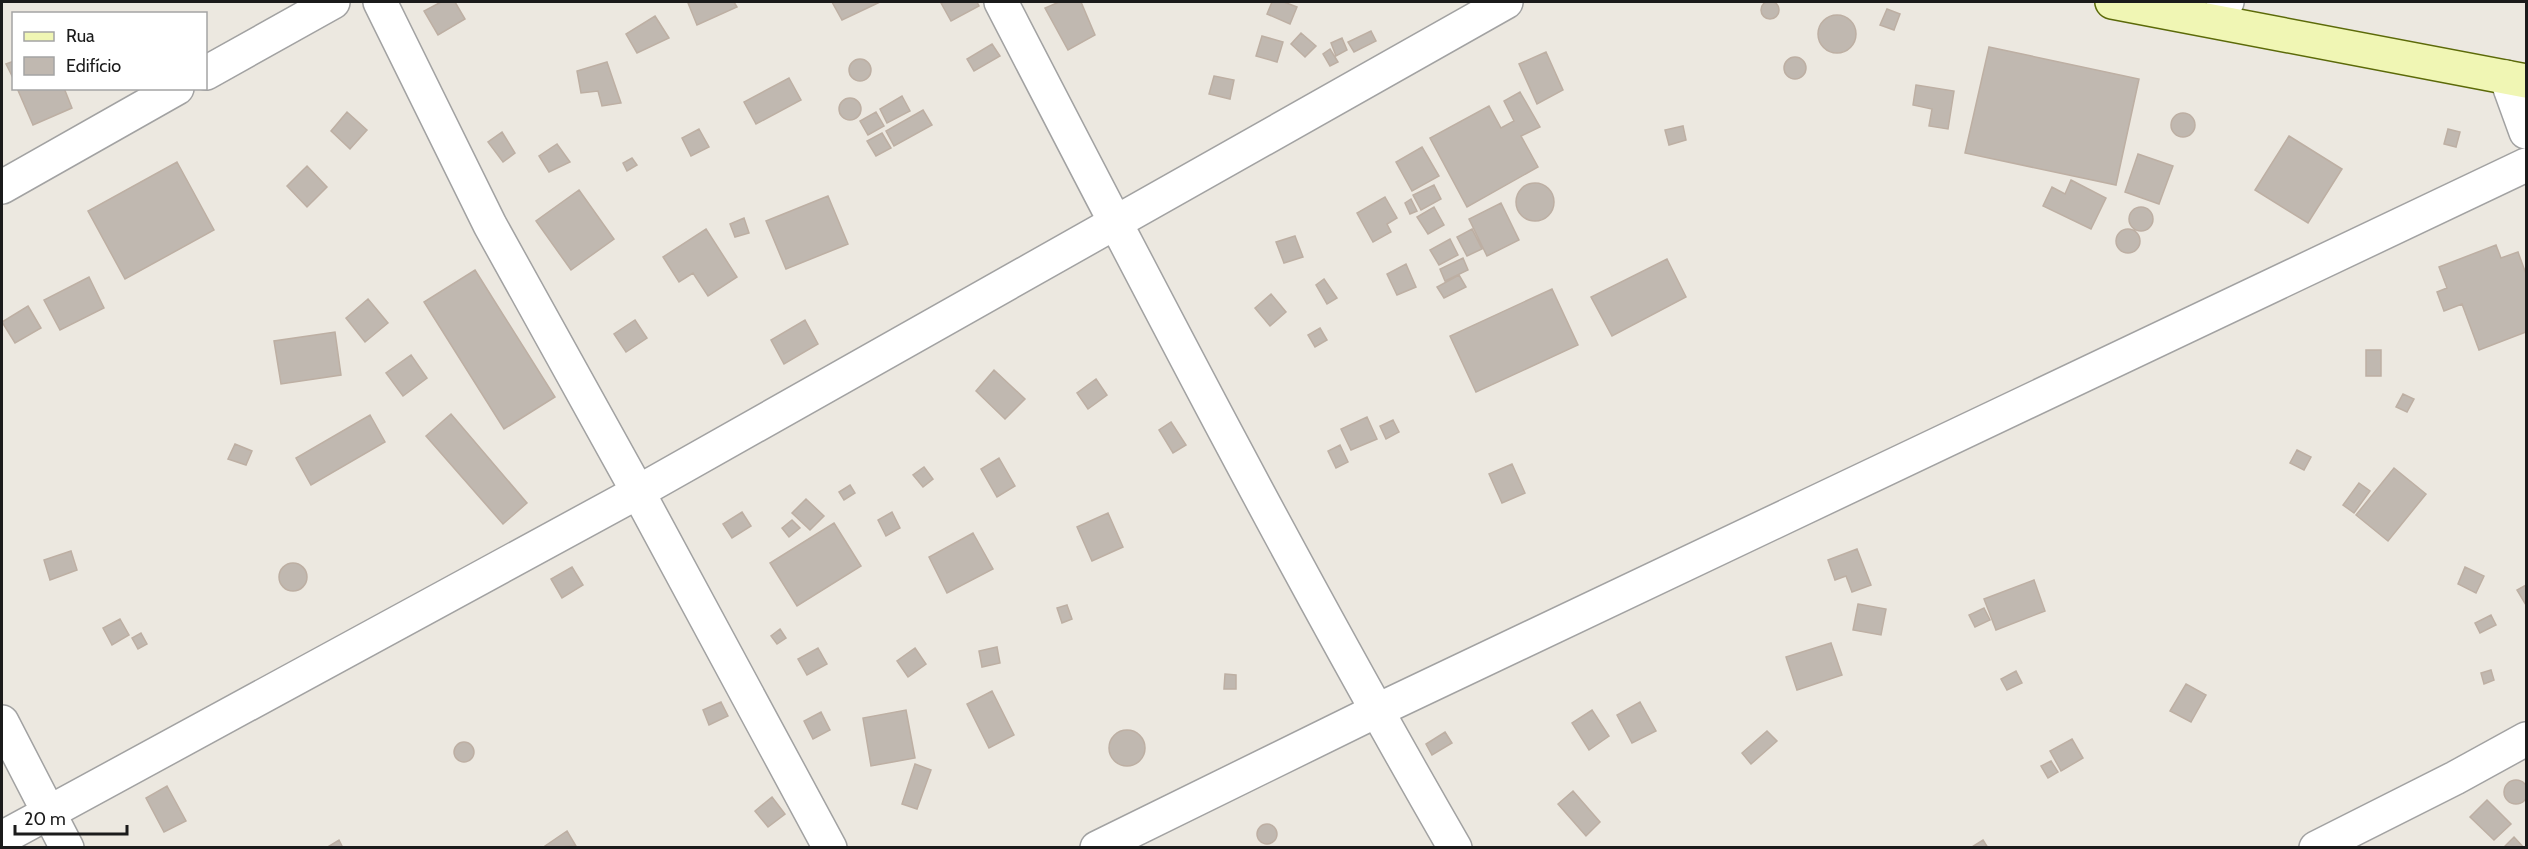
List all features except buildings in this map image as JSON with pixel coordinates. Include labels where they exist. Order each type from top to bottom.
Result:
[{"type":"main road","points":[[2112,2],[2221,11],[2516,79]]},
{"type":"street","points":[[207,72],[333,2]]},
{"type":"street","points":[[380,2],[490,225],[638,492],[830,848]]},
{"type":"street","points":[[1001,2],[1114,221],[1376,711],[1455,848]]},
{"type":"street","points":[[2,838],[638,492],[1114,221],[1506,2]]},
{"type":"street","points":[[2516,79],[2526,132]]},
{"type":"street","points":[[2,187],[173,90]]},
{"type":"street","points":[[1097,848],[1376,711],[2526,165]]},
{"type":"street","points":[[2,722],[67,848]]},
{"type":"street","points":[[2316,848],[2455,778],[2526,739]]}]
